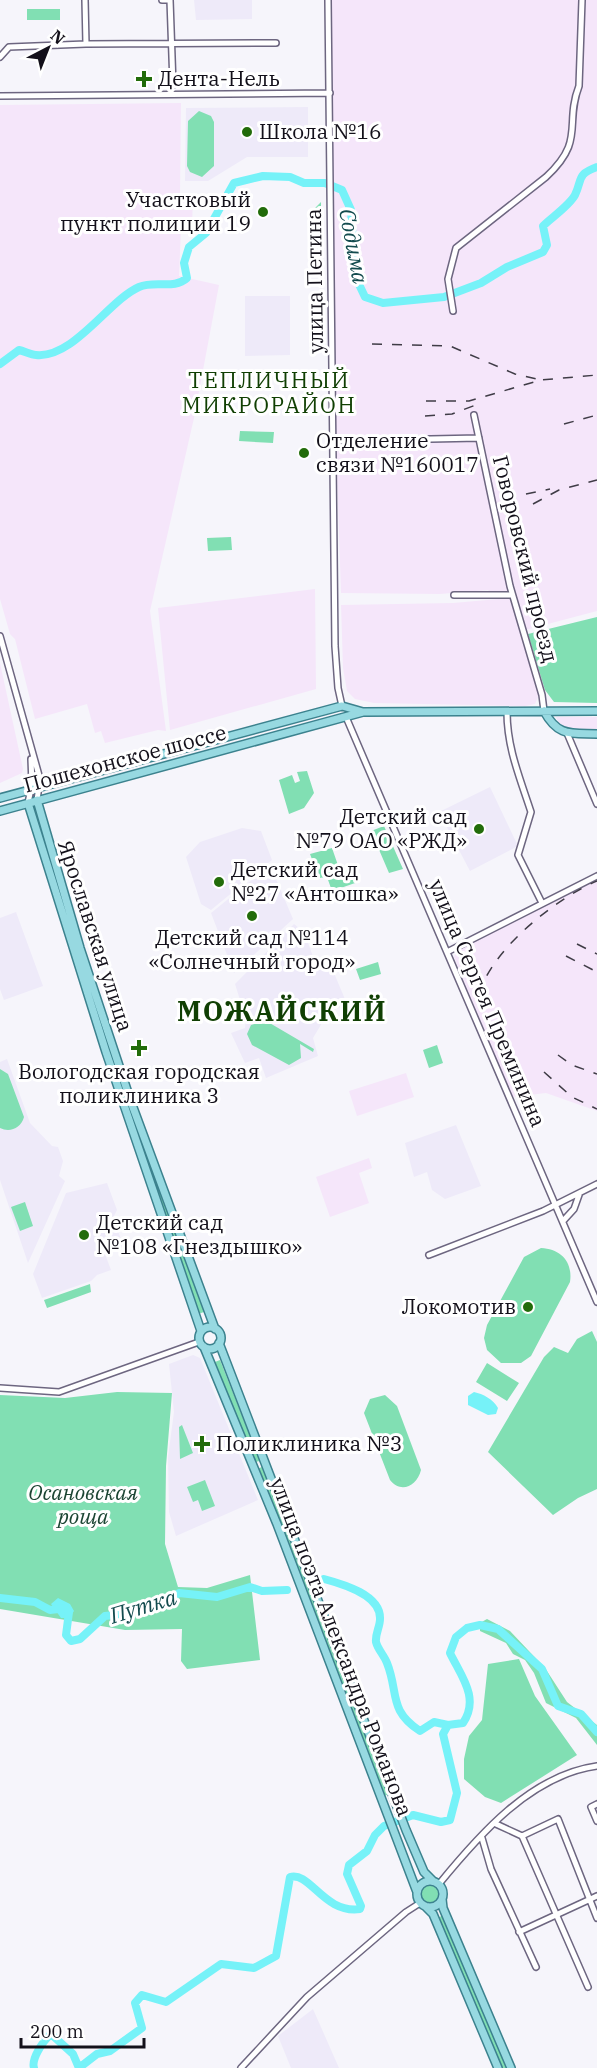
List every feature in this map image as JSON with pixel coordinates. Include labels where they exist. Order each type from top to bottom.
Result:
[{"type":"main road","name":"Пошехонское шоссе","points":[[0,798],[342,706],[363,712],[597,711]]},
{"type":"main road","points":[[342,706],[346,717]]},
{"type":"main road","points":[[544,711],[553,725],[567,733],[597,734]]},
{"type":"main road","name":"Пошехонское шоссе","points":[[0,811],[363,712]]},
{"type":"main road","name":"Пошехонское шоссе","points":[[256,728],[259,740]]},
{"type":"main road","points":[[59,781],[57,788],[63,793]]},
{"type":"main road","points":[[8,796],[14,799],[11,808]]},
{"type":"main road","name":"Ярославская улица","points":[[37,801],[64,910],[134,1111],[215,1329]]},
{"type":"main road","name":"Ярославская улица","points":[[28,803],[201,1331]]},
{"type":"main road","points":[[207,1327],[215,1329],[220,1334],[219,1343],[214,1348],[204,1347],[199,1341],[201,1331],[207,1327]]},
{"type":"main road","name":"улица поэта Александра Романова","points":[[219,1343],[406,1830],[424,1872],[436,1883]]},
{"type":"main road","name":"улица поэта Александра Романова","points":[[204,1347],[273,1514],[417,1892]]},
{"type":"main road","points":[[498,2068],[432,1914],[423,1904],[417,1892],[424,1882],[436,1883],[443,1892],[444,1912],[511,2068]]},
{"type":"main road","points":[[423,1904],[434,1907],[442,1899]]},
{"type":"street","points":[[85,0],[86,44]]},
{"type":"street","points":[[162,0],[170,0],[173,85]]},
{"type":"street","name":"улица Петина","points":[[328,0],[335,646],[338,688],[342,706]]},
{"type":"street","points":[[453,311],[448,292],[449,268],[456,248],[546,177],[569,148],[574,132],[575,97],[579,87],[582,0]]},
{"type":"street","points":[[0,57],[9,47],[86,44],[276,43]]},
{"type":"street","points":[[0,96],[330,93]]},
{"type":"street","name":"Говоровский проезд","points":[[474,414],[512,595],[542,695],[544,711]]},
{"type":"street","points":[[334,441],[479,438]]},
{"type":"street","points":[[454,595],[512,595]]},
{"type":"street","name":"Ярославская улица","points":[[0,636],[31,754],[39,775],[37,801]]},
{"type":"street","points":[[507,712],[510,752],[519,784],[531,812],[518,855],[542,903]]},
{"type":"street","name":"улица Сергея Преминина","points":[[346,717],[597,1302]]},
{"type":"street","points":[[567,733],[597,804]]},
{"type":"street","name":"Ярославская улица","points":[[28,803],[31,789],[31,754]]},
{"type":"street","points":[[447,952],[597,876]]},
{"type":"street","points":[[429,1255],[579,1195],[597,1184]]},
{"type":"street","points":[[563,1221],[574,1209],[579,1195]]},
{"type":"street","points":[[0,1388],[58,1392],[196,1343]]},
{"type":"street","points":[[436,1883],[496,1824],[545,1783],[564,1773],[597,1766]]},
{"type":"street","points":[[594,1805],[597,1821]]},
{"type":"street","points":[[522,1836],[558,1819],[597,1918]]},
{"type":"street","points":[[496,1824],[522,1836],[588,1987]]},
{"type":"street","points":[[482,1838],[491,1869],[536,1967]]},
{"type":"street","points":[[519,1932],[597,1896]]},
{"type":"street","points":[[241,2068],[307,1997],[406,1912],[423,1904]]},
{"type":"shaded area","points":[[194,0],[252,0],[252,19],[196,20]]},
{"type":"shaded area","points":[[331,0],[597,0],[597,611],[525,630],[502,540],[477,414],[471,416],[476,436],[336,438]]},
{"type":"shaded area","points":[[181,103],[180,194],[193,194],[192,228],[181,228],[179,276],[219,285],[194,418],[150,611],[166,731],[158,730],[105,743],[101,731],[95,733],[87,704],[35,719],[15,639],[10,634],[0,599],[0,105]]},
{"type":"shaded area","name":"Школа №16","points":[[308,107],[308,157],[247,157],[208,181],[185,181],[186,108]]},
{"type":"shaded area","points":[[245,296],[290,296],[290,355],[245,356]]},
{"type":"shaded area","points":[[477,440],[509,593],[493,595],[488,590],[440,594],[341,593],[336,443]]},
{"type":"shaded area","points":[[315,589],[316,689],[170,730],[158,608]]},
{"type":"shaded area","points":[[511,598],[539,695],[535,704],[525,706],[374,703],[355,699],[347,691],[343,668],[341,605],[453,603]]},
{"type":"shaded area","points":[[0,663],[23,769],[22,773],[0,783]]},
{"type":"shaded area","points":[[556,717],[597,717],[597,731],[568,729],[560,726]]},
{"type":"shaded area","name":"Детский сад №79 ОАО «РЖД»","points":[[490,787],[518,846],[470,871],[439,812]]},
{"type":"shaded area","name":"Детский сад №27 «Антошка»","points":[[242,828],[261,831],[272,860],[211,910],[201,904],[186,857],[200,842]]},
{"type":"shaded area","name":"Детский сад №114 «Солнечный город»","points":[[270,865],[293,919],[234,973],[211,913]]},
{"type":"shaded area","points":[[597,879],[597,1111],[546,1093],[512,1097],[454,957],[456,951]]},
{"type":"shaded area","points":[[16,912],[43,986],[4,1000],[0,989],[0,918]]},
{"type":"shaded area","points":[[294,924],[304,932],[315,962],[334,973],[347,1004],[328,1013],[313,1038],[318,1056],[266,1078],[259,1058],[245,1063],[231,1033],[245,1028],[246,1019],[235,984]]},
{"type":"shaded area","points":[[7,1059],[30,1123],[52,1146],[58,1147],[63,1161],[59,1176],[65,1181],[28,1263],[0,1180],[0,1062]]},
{"type":"shaded area","points":[[406,1073],[414,1097],[357,1116],[349,1091]]},
{"type":"shaded area","points":[[456,1125],[481,1186],[445,1199],[432,1190],[427,1172],[414,1177],[405,1143]]},
{"type":"shaded area","points":[[369,1158],[372,1168],[359,1173],[369,1203],[330,1217],[316,1177]]},
{"type":"shaded area","name":"Детский сад №108 «Гнездышко»","points":[[107,1183],[117,1210],[113,1218],[124,1247],[105,1254],[111,1270],[97,1275],[91,1281],[42,1298],[33,1274],[66,1193]]},
{"type":"shaded area","name":"Поликлиника №3","points":[[193,1355],[200,1358],[258,1500],[176,1536],[169,1512],[168,1457],[174,1412],[169,1364]]},
{"type":"shaded area","points":[[313,2009],[339,2068],[291,2068],[278,2036]]},
{"type":"green space","points":[[27,9],[60,9],[60,20],[27,20]]},
{"type":"green space","points":[[199,111],[211,116],[214,122],[214,166],[202,177],[190,172],[187,166],[188,121]]},
{"type":"green space","points":[[321,202],[321,234],[324,246],[316,246],[315,208]]},
{"type":"green space","points":[[240,431],[274,432],[273,443],[239,441]]},
{"type":"green space","points":[[231,537],[232,550],[208,551],[207,538]]},
{"type":"green space","points":[[597,617],[597,703],[554,702],[545,690],[528,634]]},
{"type":"green space","points":[[307,771],[314,793],[304,808],[289,814],[279,780],[292,775],[295,783],[300,781],[297,772]]},
{"type":"green space","points":[[384,826],[403,869],[389,873],[371,831]]},
{"type":"green space","points":[[332,848],[340,871],[354,870],[358,882],[332,891],[327,877],[319,878],[310,854]]},
{"type":"green space","points":[[378,962],[381,974],[360,980],[356,969]]},
{"type":"green space","points":[[256,1015],[314,1049],[313,1052],[300,1044],[301,1058],[289,1065],[252,1045],[247,1034],[251,1025],[261,1022],[254,1017]]},
{"type":"green space","points":[[437,1045],[443,1063],[429,1068],[423,1050]]},
{"type":"green space","points":[[0,1069],[8,1074],[24,1117],[18,1127],[11,1130],[0,1128]]},
{"type":"green space","points":[[139,1136],[204,1312],[198,1314],[137,1137]]},
{"type":"green space","points":[[25,1202],[33,1226],[20,1231],[11,1207]]},
{"type":"green space","name":"Локомотив","points":[[541,1248],[554,1251],[564,1258],[570,1268],[570,1282],[531,1356],[521,1363],[501,1363],[487,1350],[484,1338],[487,1325],[524,1257]]},
{"type":"green space","points":[[90,1284],[91,1292],[47,1308],[44,1300]]},
{"type":"green space","points":[[592,1331],[597,1342],[597,1489],[578,1498],[553,1515],[488,1452],[544,1357],[554,1347],[568,1353],[577,1339]]},
{"type":"green space","points":[[220,1360],[260,1461],[255,1462],[215,1362]]},
{"type":"green space","points":[[487,1363],[519,1383],[507,1401],[476,1382]]},
{"type":"green space","name":"Осановская роща","points":[[117,1392],[172,1393],[166,1466],[165,1544],[178,1587],[207,1588],[250,1575],[260,1660],[187,1669],[181,1661],[182,1629],[125,1630],[0,1609],[0,1395],[65,1398]]},
{"type":"green space","points":[[385,1395],[397,1406],[421,1470],[412,1484],[404,1487],[399,1487],[390,1480],[364,1413],[370,1399]]},
{"type":"green space","points":[[182,1425],[193,1453],[180,1459],[179,1427]]},
{"type":"green space","points":[[262,1467],[389,1794],[384,1796],[257,1469]]},
{"type":"green space","points":[[205,1480],[215,1506],[202,1511],[198,1500],[193,1502],[187,1487]]},
{"type":"green space","points":[[487,1619],[510,1631],[545,1668],[567,1702],[597,1725],[597,1745],[576,1718],[546,1703],[534,1673],[525,1660],[513,1654],[506,1643],[480,1631],[480,1623]]},
{"type":"green space","points":[[519,1659],[535,1696],[577,1755],[501,1803],[485,1797],[464,1779],[464,1759],[469,1736],[482,1720],[488,1664]]},
{"type":"green space","points":[[426,1885],[434,1885],[439,1890],[437,1901],[426,1903],[421,1898],[421,1890]]},
{"type":"green space","points":[[443,1915],[509,2068],[502,2068],[438,1918]]},
{"type":"water","points":[[474,1392],[493,1402],[498,1408],[496,1414],[488,1415],[468,1405],[468,1396]]},
{"type":"water","points":[[58,1598],[70,1604],[74,1611],[69,1618],[61,1618],[51,1604]]},
{"type":"waterway","name":"Содима","points":[[0,364],[19,350],[36,355],[50,354],[63,348],[77,339],[127,294],[139,287],[182,282],[187,278],[184,263],[189,247],[206,233],[234,183],[263,176],[290,177],[304,183],[325,183],[342,190],[351,210],[355,276],[365,297],[383,303],[444,297],[481,283],[507,267],[543,252],[547,245],[543,226],[572,199],[583,175],[597,167]]},
{"type":"waterway","name":"Путка","points":[[324,1579],[360,1592],[368,1597],[379,1611],[380,1622],[376,1642],[387,1663],[396,1700],[403,1716],[420,1731],[434,1722],[448,1725]]},
{"type":"waterway","name":"Путка","points":[[0,1598],[35,1602],[50,1610],[67,1608],[69,1612],[66,1635],[71,1641],[80,1639],[105,1616],[139,1612],[167,1601],[179,1593],[217,1597],[250,1587],[262,1591],[287,1590]]},
{"type":"waterway","points":[[79,2068],[97,2054],[110,2051],[142,2028],[135,2003],[142,1995],[166,2002],[221,1964],[254,1968],[276,1956],[290,1877],[304,1880],[337,1905],[347,1909],[360,1909],[361,1906],[347,1874],[349,1865],[367,1851],[375,1835],[384,1826],[413,1815],[441,1822],[450,1820],[457,1793],[443,1734],[448,1725],[463,1723],[470,1705],[467,1687],[450,1653],[456,1637],[467,1628],[480,1625],[498,1629],[542,1669],[558,1706],[581,1714],[597,1732]]},
{"type":"waterway","points":[[34,2068],[38,2050],[51,2034],[73,2054],[79,2068]]},
{"type":"railway","points":[[372,344],[450,346],[515,374],[541,380]]},
{"type":"railway","points":[[426,401],[469,401],[541,380],[597,375]]},
{"type":"railway","points":[[425,416],[452,414],[481,403]]},
{"type":"railway","points":[[564,424],[597,415]]},
{"type":"railway","points":[[533,504],[559,490],[597,480]]},
{"type":"railway","points":[[526,494],[550,489]]},
{"type":"railway","points":[[479,994],[497,960],[527,927],[563,900],[597,881]]},
{"type":"railway","points":[[577,944],[597,954]]},
{"type":"railway","points":[[566,956],[597,972]]},
{"type":"railway","points":[[558,1055],[572,1065],[597,1074]]},
{"type":"railway","points":[[544,1072],[572,1097],[597,1109]]},
{"type":"place","name":"Дента-Нель","points":[[144,79]]},
{"type":"place","name":"Школа №16","points":[[247,132]]},
{"type":"place","name":"Участковый пункт полиции 19","points":[[263,212]]},
{"type":"place","name":"Отделение связи №160017","points":[[304,453]]},
{"type":"place","name":"Детский сад №79 ОАО «РЖД»","points":[[479,829]]},
{"type":"place","name":"Детский сад №27 «Антошка»","points":[[219,882]]},
{"type":"place","name":"Детский сад №114 «Солнечный город»","points":[[252,916]]},
{"type":"place","name":"Вологодская городская поликлиника 3","points":[[139,1048]]},
{"type":"place","name":"Детский сад №108 «Гнездышко»","points":[[84,1235]]},
{"type":"place","name":"Локомотив","points":[[528,1307]]},
{"type":"place","name":"Поликлиника №3","points":[[202,1444]]},
{"type":"district","name":"ТЕПЛИЧНЫЙ МИКРОРАЙОН","points":[[269,392]]},
{"type":"district","name":"МОЖАЙСКИЙ","points":[[282,1012]]}]
